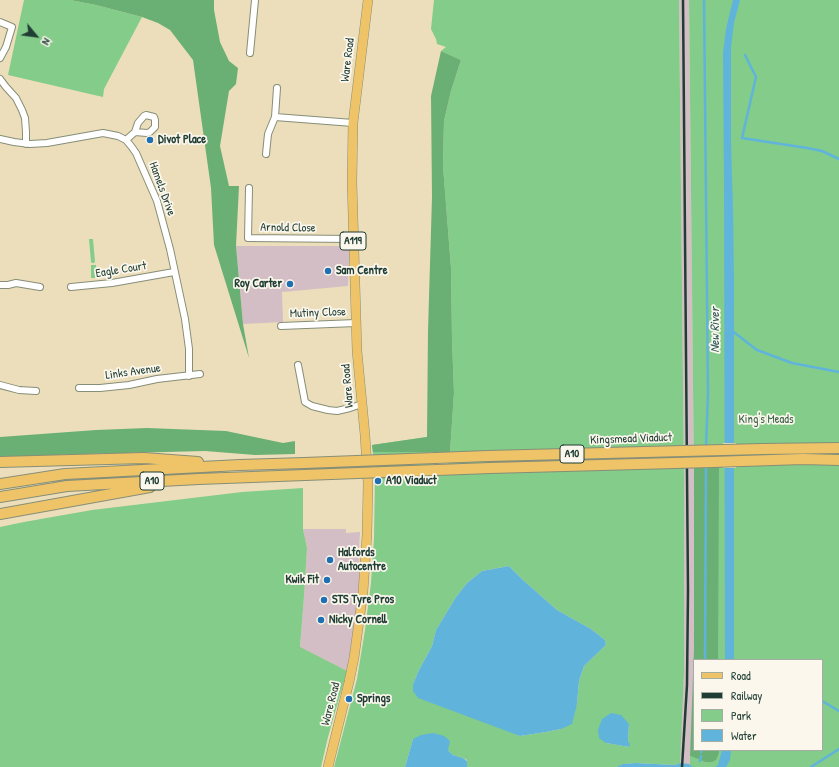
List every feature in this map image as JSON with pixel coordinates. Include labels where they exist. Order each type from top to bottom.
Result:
[{"type":"highway","name":"Kingsmead Viaduct","points":[[240,465],[768,448],[839,448]]},
{"type":"highway","points":[[0,462],[144,458],[240,465]]},
{"type":"highway","name":"Kingsmead Viaduct","points":[[199,478],[803,459],[839,460]]},
{"type":"highway","name":"A10","points":[[0,484],[65,474],[240,465]]},
{"type":"highway","points":[[0,514],[199,478]]},
{"type":"highway","name":"A10","points":[[0,497],[67,486],[199,478]]},
{"type":"main road","name":"Ware Road","points":[[328,767],[349,682],[356,644],[363,592],[367,534],[368,483],[356,323],[352,176],[353,123],[368,0]]},
{"type":"street","points":[[250,53],[255,0]]},
{"type":"street","points":[[0,22],[12,27],[6,47],[0,58]]},
{"type":"street","points":[[0,78],[16,98],[24,115],[26,144]]},
{"type":"street","points":[[266,154],[268,134],[275,117],[277,88]]},
{"type":"street","points":[[275,117],[353,123]]},
{"type":"street","points":[[0,139],[26,144],[47,143],[103,133],[126,140],[135,132]]},
{"type":"street","name":"Hamels Drive","points":[[126,140],[136,152],[157,201],[170,249],[185,319],[189,349],[189,376]]},
{"type":"street","name":"Arnold Close","points":[[248,188],[248,238],[353,239]]},
{"type":"street","name":"Eagle Court","points":[[71,287],[112,283],[174,272]]},
{"type":"street","points":[[0,285],[8,286],[20,283],[40,287]]},
{"type":"street","name":"Mutiny Close","points":[[281,326],[356,323]]},
{"type":"street","points":[[298,365],[305,402],[312,406],[337,411],[362,404]]},
{"type":"street","name":"Links Avenue","points":[[79,388],[100,388],[130,385],[157,379],[200,374]]},
{"type":"street","points":[[0,385],[19,390],[36,391]]},
{"type":"shaded area","points":[[679,0],[689,0],[695,574],[694,659],[690,767],[679,767],[684,673],[684,479]]},
{"type":"shaded area","points":[[236,246],[350,246],[348,286],[282,292],[283,322],[243,324]]},
{"type":"shaded area","points":[[303,529],[346,529],[346,533],[360,532],[360,578],[357,613],[347,671],[300,648],[307,548]]},
{"type":"green space","points":[[24,0],[70,0],[142,17],[104,89],[103,97],[8,75]]},
{"type":"green space","points":[[70,0],[214,0],[214,10],[220,42],[229,61],[238,68],[236,84],[229,91],[220,146],[229,186],[239,186],[236,246],[243,324],[249,358],[214,245],[211,188],[193,60],[170,30],[158,23],[142,17]]},
{"type":"green space","points":[[434,0],[679,0],[684,479],[684,673],[680,763],[675,765],[635,763],[624,764],[616,767],[467,767],[467,760],[453,755],[448,750],[413,739],[405,767],[334,767],[357,679],[371,583],[374,538],[375,477],[372,445],[427,437],[433,476],[447,475],[454,393],[451,268],[443,166],[444,121],[451,91],[461,60],[441,51],[446,47],[437,44],[431,29]],"holes":[[[509,566],[557,610],[591,629],[605,640],[606,645],[584,666],[579,681],[577,704],[561,729],[520,736],[413,684],[432,646],[436,630],[456,597],[467,583],[482,571]],[[629,724],[629,747],[606,743]]]},
{"type":"green space","name":"King's Meads","points":[[689,0],[839,0],[839,767],[690,767],[690,756],[705,761],[705,751],[823,751],[823,659],[701,659],[694,480]]},
{"type":"green space","points":[[441,51],[461,60],[451,91],[444,121],[443,166],[451,268],[454,393],[450,452],[373,452],[372,445],[427,437],[428,331],[432,197],[431,96]]},
{"type":"green space","points":[[89,239],[93,239],[94,263],[91,262]]},
{"type":"green space","points":[[91,265],[96,265],[96,278],[91,278]]},
{"type":"green space","points":[[147,428],[226,431],[283,443],[295,441],[295,454],[255,455],[205,451],[0,457],[0,437]]},
{"type":"green space","points":[[719,467],[718,659],[694,659],[694,468]]},
{"type":"green space","points":[[303,488],[303,529],[307,548],[300,647],[347,671],[321,767],[0,767],[0,527],[92,510],[242,492]]},
{"type":"green space","points":[[693,676],[693,751],[719,751],[719,753],[716,760],[712,762],[706,762],[690,756]]},
{"type":"water","points":[[733,0],[740,0],[734,23],[731,48],[731,142],[734,281],[734,659],[725,659],[723,53],[726,29]]},
{"type":"water","points":[[509,566],[557,610],[591,629],[605,640],[606,645],[584,666],[579,681],[577,704],[572,724],[561,729],[520,736],[418,698],[413,691],[413,684],[432,646],[436,630],[456,597],[467,583],[482,571]]},
{"type":"water","points":[[611,713],[621,715],[629,724],[629,747],[606,743],[599,738],[598,730],[602,719]]},
{"type":"water","points":[[433,733],[444,736],[450,741],[448,750],[453,755],[467,761],[467,767],[405,767],[413,739],[421,735]]},
{"type":"water","points":[[722,751],[731,751],[730,760],[726,767],[715,767],[718,765]]},
{"type":"water","points":[[635,763],[675,765],[680,763],[689,764],[693,767],[616,767],[623,764]]},
{"type":"pier","points":[[723,443],[736,443],[736,468],[723,468]]},
{"type":"waterway","name":"New River","points":[[704,0],[708,393],[706,448]]},
{"type":"waterway","points":[[745,55],[756,77],[742,138],[822,151],[839,159]]},
{"type":"waterway","points":[[731,330],[757,350],[792,363],[839,372]]},
{"type":"waterway","points":[[705,659],[706,465]]},
{"type":"waterway","points":[[823,702],[839,711]]},
{"type":"waterway","points":[[811,767],[839,749]]},
{"type":"waterway","points":[[700,761],[701,756]]},
{"type":"railway","points":[[682,767],[687,685],[688,590],[683,0]]},
{"type":"place","name":"Divot Place","points":[[150,140]]},
{"type":"place","name":"Sam Centre","points":[[328,271]]},
{"type":"place","name":"Roy Carter","points":[[290,284]]},
{"type":"place","name":"A10 Viaduct","points":[[378,481]]},
{"type":"place","name":"Halfords Autocentre","points":[[330,560]]},
{"type":"place","name":"Kwik Fit","points":[[327,580]]},
{"type":"place","name":"STS Tyre Pros","points":[[324,600]]},
{"type":"place","name":"Nicky Cornell","points":[[321,620]]},
{"type":"place","name":"Springs","points":[[349,699]]}]
